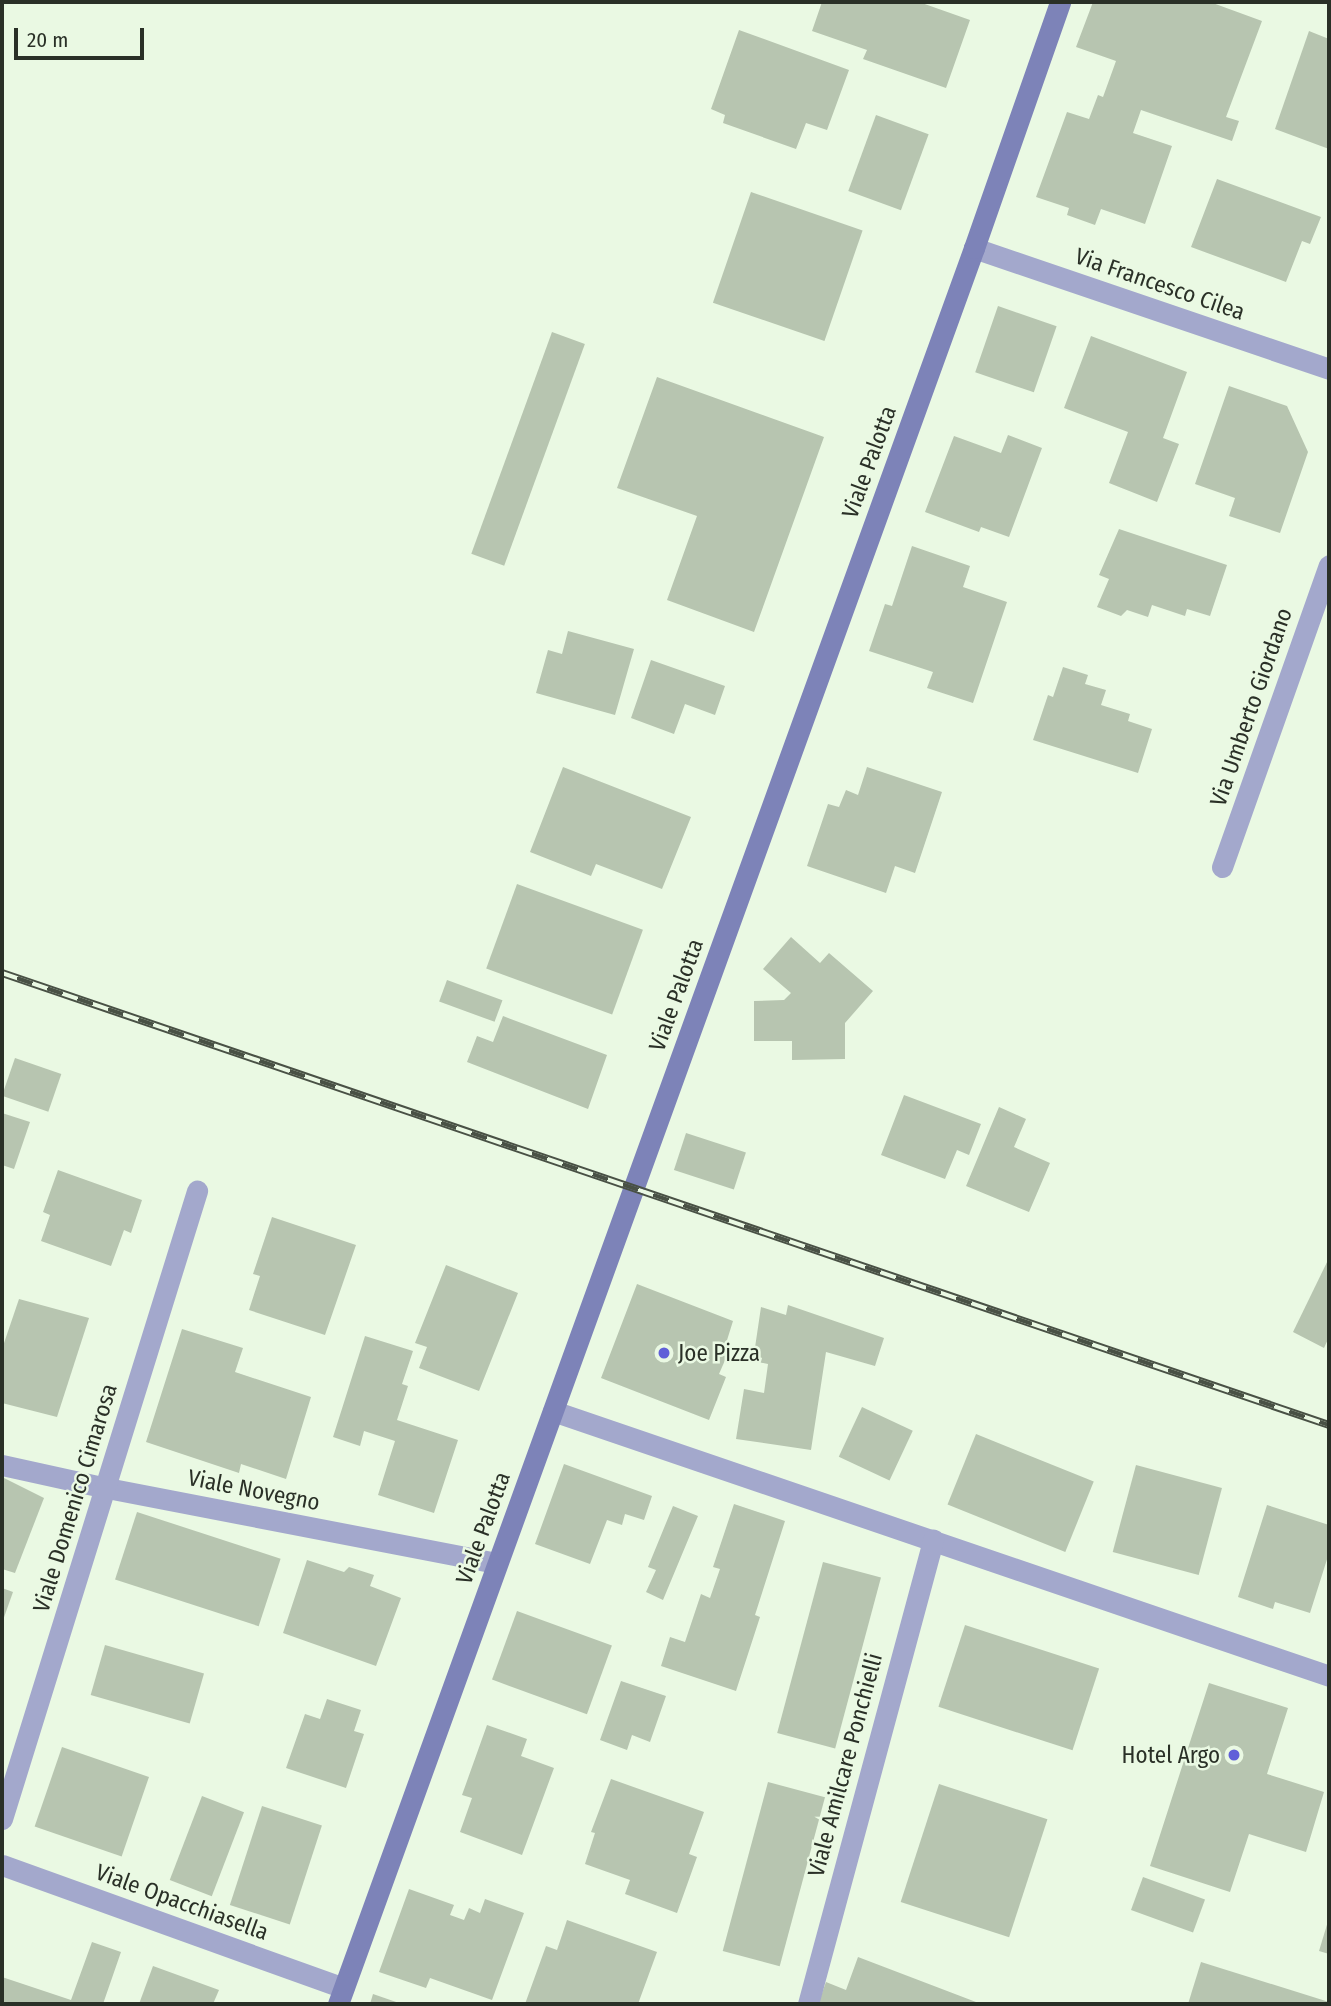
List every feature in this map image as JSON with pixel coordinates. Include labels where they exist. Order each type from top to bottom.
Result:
[{"type":"street","name":"Viale Palotta","points":[[341,1996],[974,248],[1060,2]]},
{"type":"street","name":"Via Francesco Cilea","points":[[974,248],[1329,369]]},
{"type":"street","name":"Via Umberto Giordano","points":[[1222,867],[1329,565]]},
{"type":"street","name":"Viale Domenico Cimarosa","points":[[2,1819],[107,1488],[197,1191]]},
{"type":"street","points":[[553,1411],[1329,1676]]},
{"type":"street","name":"Viale Novegno","points":[[2,1465],[107,1488],[498,1563]]},
{"type":"street","name":"Viale Amilcare Ponchielli","points":[[808,2004],[933,1540]]},
{"type":"street","name":"Viale Opacchiasella","points":[[2,1865],[341,1996]]},
{"type":"building","points":[[822,2],[919,2],[970,20],[946,88],[863,59],[867,50],[812,31]]},
{"type":"building","points":[[1093,2],[1210,2],[1262,21],[1226,117],[1239,121],[1232,141],[1141,110],[1133,133],[1172,146],[1145,224],[1101,209],[1095,225],[1067,215],[1069,208],[1036,197],[1067,112],[1089,119],[1098,95],[1103,97],[1116,61],[1076,47]]},
{"type":"building","points":[[739,30],[849,70],[827,130],[806,123],[796,149],[723,123],[725,115],[711,109]]},
{"type":"building","points":[[1309,31],[1329,39],[1329,149],[1275,129]]},
{"type":"building","points":[[876,115],[929,134],[901,210],[848,191]]},
{"type":"building","points":[[1217,179],[1321,217],[1310,244],[1302,241],[1286,282],[1191,247]]},
{"type":"building","points":[[751,192],[863,230],[824,341],[713,303]]},
{"type":"building","points":[[998,306],[1057,326],[1034,392],[975,372]]},
{"type":"building","points":[[552,332],[585,344],[504,566],[471,554]]},
{"type":"building","points":[[1091,336],[1187,372],[1163,438],[1179,444],[1157,502],[1109,483],[1128,432],[1064,408]]},
{"type":"building","points":[[657,377],[824,437],[754,632],[667,600],[697,516],[617,488]]},
{"type":"building","points":[[1229,386],[1287,406],[1308,452],[1280,533],[1229,516],[1235,498],[1195,484]]},
{"type":"building","points":[[1008,435],[1042,448],[1009,537],[981,527],[979,532],[925,512],[954,436],[1001,453]]},
{"type":"building","points":[[1119,529],[1227,565],[1210,616],[1187,609],[1185,616],[1152,605],[1148,617],[1127,610],[1121,616],[1097,607],[1109,579],[1099,575]]},
{"type":"building","points":[[912,546],[970,566],[963,587],[1007,602],[973,703],[927,688],[933,672],[869,651],[885,604],[892,606]]},
{"type":"building","points":[[568,631],[634,649],[615,715],[536,693],[548,650],[562,654]]},
{"type":"building","points":[[651,660],[725,686],[715,715],[685,704],[674,734],[631,718]]},
{"type":"building","points":[[1063,667],[1088,675],[1085,684],[1106,690],[1101,705],[1130,714],[1128,721],[1152,729],[1138,773],[1033,740],[1048,695],[1053,697]]},
{"type":"building","points":[[563,767],[691,817],[662,889],[596,864],[591,876],[530,852]]},
{"type":"building","points":[[867,767],[942,792],[915,873],[895,866],[886,893],[807,866],[828,804],[839,807],[846,790],[858,795]]},
{"type":"building","points":[[517,884],[643,930],[612,1014],[486,969]]},
{"type":"building","points":[[791,937],[820,963],[829,953],[873,991],[845,1023],[845,1059],[792,1060],[792,1041],[754,1041],[754,1001],[784,1000],[791,993],[763,969]]},
{"type":"building","points":[[447,980],[502,1000],[495,1022],[439,1002]]},
{"type":"building","points":[[503,1016],[607,1055],[588,1109],[467,1062],[477,1036],[493,1042]]},
{"type":"building","points":[[15,1058],[61,1074],[48,1112],[2,1096]]},
{"type":"building","points":[[904,1095],[981,1124],[969,1155],[957,1150],[945,1179],[881,1155]]},
{"type":"building","points":[[999,1107],[1026,1119],[1014,1147],[1050,1163],[1029,1212],[966,1186]]},
{"type":"building","points":[[2,1113],[30,1122],[14,1169],[2,1165]]},
{"type":"building","points":[[686,1133],[746,1152],[734,1190],[674,1170]]},
{"type":"building","points":[[58,1170],[142,1200],[131,1233],[124,1230],[111,1266],[41,1241],[50,1215],[43,1212]]},
{"type":"building","points":[[272,1217],[356,1245],[325,1335],[249,1310],[260,1276],[253,1274]]},
{"type":"building","points":[[1329,1258],[1329,1337],[1324,1348],[1293,1332]]},
{"type":"building","points":[[446,1265],[518,1293],[479,1391],[419,1368],[427,1347],[415,1343]]},
{"type":"building","points":[[637,1284],[733,1321],[723,1353],[726,1358],[719,1374],[726,1377],[709,1420],[601,1378]]},
{"type":"building","points":[[19,1299],[89,1318],[57,1417],[2,1403],[2,1349]]},
{"type":"building","points":[[788,1305],[884,1338],[875,1366],[826,1352],[811,1450],[736,1439],[744,1389],[764,1393],[768,1364],[753,1361],[761,1307],[786,1315]]},
{"type":"building","points":[[182,1329],[243,1348],[235,1372],[311,1397],[286,1479],[241,1464],[239,1473],[146,1442]]},
{"type":"building","points":[[365,1336],[413,1351],[402,1384],[408,1386],[397,1420],[458,1440],[434,1513],[378,1495],[395,1441],[364,1431],[360,1446],[333,1437]]},
{"type":"building","points":[[862,1407],[913,1431],[890,1481],[839,1457]]},
{"type":"building","points":[[976,1434],[1094,1482],[1065,1552],[948,1504]]},
{"type":"building","points":[[564,1464],[652,1496],[644,1520],[625,1514],[622,1525],[607,1520],[590,1564],[535,1544]]},
{"type":"building","points":[[1136,1465],[1222,1488],[1199,1575],[1113,1552]]},
{"type":"building","points":[[2,1477],[44,1498],[15,1573],[2,1569]]},
{"type":"building","points":[[734,1504],[785,1521],[755,1615],[760,1617],[736,1691],[661,1666],[670,1637],[685,1642],[701,1594],[710,1598],[720,1569],[713,1567]]},
{"type":"building","points":[[1267,1505],[1329,1525],[1329,1553],[1310,1613],[1275,1602],[1273,1609],[1238,1597]]},
{"type":"building","points":[[673,1506],[698,1516],[663,1600],[646,1592],[656,1570],[648,1567]]},
{"type":"building","points":[[137,1512],[281,1559],[259,1626],[115,1580]]},
{"type":"building","points":[[307,1560],[344,1572],[349,1567],[374,1575],[370,1586],[401,1598],[376,1666],[283,1633]]},
{"type":"building","points":[[823,1562],[881,1578],[835,1748],[777,1733]]},
{"type":"building","points":[[2,1588],[13,1592],[2,1623]]},
{"type":"building","points":[[517,1611],[612,1646],[587,1714],[492,1680]]},
{"type":"building","points":[[965,1625],[1099,1669],[1073,1750],[938,1707]]},
{"type":"building","points":[[105,1645],[204,1673],[190,1723],[91,1695]]},
{"type":"building","points":[[621,1681],[666,1696],[650,1742],[632,1735],[627,1750],[600,1740]]},
{"type":"building","points":[[1209,1683],[1288,1708],[1267,1774],[1324,1792],[1306,1852],[1249,1834],[1230,1892],[1150,1866]]},
{"type":"building","points":[[327,1699],[361,1710],[354,1731],[364,1734],[346,1788],[286,1768],[305,1714],[320,1719]]},
{"type":"building","points":[[487,1725],[527,1739],[521,1756],[554,1768],[522,1855],[460,1832],[472,1798],[462,1795]]},
{"type":"building","points":[[62,1747],[149,1777],[122,1856],[35,1826]]},
{"type":"building","points":[[611,1779],[704,1812],[689,1854],[697,1857],[677,1913],[625,1894],[630,1880],[585,1864],[595,1833],[591,1832]]},
{"type":"building","points":[[768,1782],[825,1797],[780,1966],[723,1951]]},
{"type":"building","points":[[939,1784],[1047,1819],[1009,1937],[901,1902]]},
{"type":"building","points":[[202,1796],[244,1812],[212,1896],[170,1880]]},
{"type":"building","points":[[262,1806],[322,1825],[290,1924],[230,1905]]},
{"type":"building","points":[[1143,1877],[1205,1900],[1193,1932],[1131,1910]]},
{"type":"building","points":[[409,1889],[454,1905],[450,1915],[464,1920],[469,1908],[480,1913],[485,1899],[524,1913],[492,2000],[430,1978],[426,1988],[379,1972]]},
{"type":"building","points":[[1329,1918],[1329,1954],[1319,1951]]},
{"type":"building","points":[[567,1920],[657,1952],[638,2004],[525,2004],[546,1946],[557,1950]]},
{"type":"building","points":[[92,1942],[121,1952],[103,2004],[2,2004],[2,1977],[71,2000]]},
{"type":"building","points":[[858,1957],[976,2004],[818,2004],[826,1982],[846,1990]]},
{"type":"building","points":[[1201,1962],[1329,2002],[1329,2004],[1188,2004]]},
{"type":"building","points":[[153,1966],[219,1990],[213,2004],[139,2004]]},
{"type":"building","points":[[373,1994],[402,2004],[370,2004]]},
{"type":"railway","points":[[2,973],[1329,1425]]},
{"type":"place","name":"Joe Pizza","points":[[664,1353]]},
{"type":"place","name":"Hotel Argo","points":[[1234,1755]]}]
